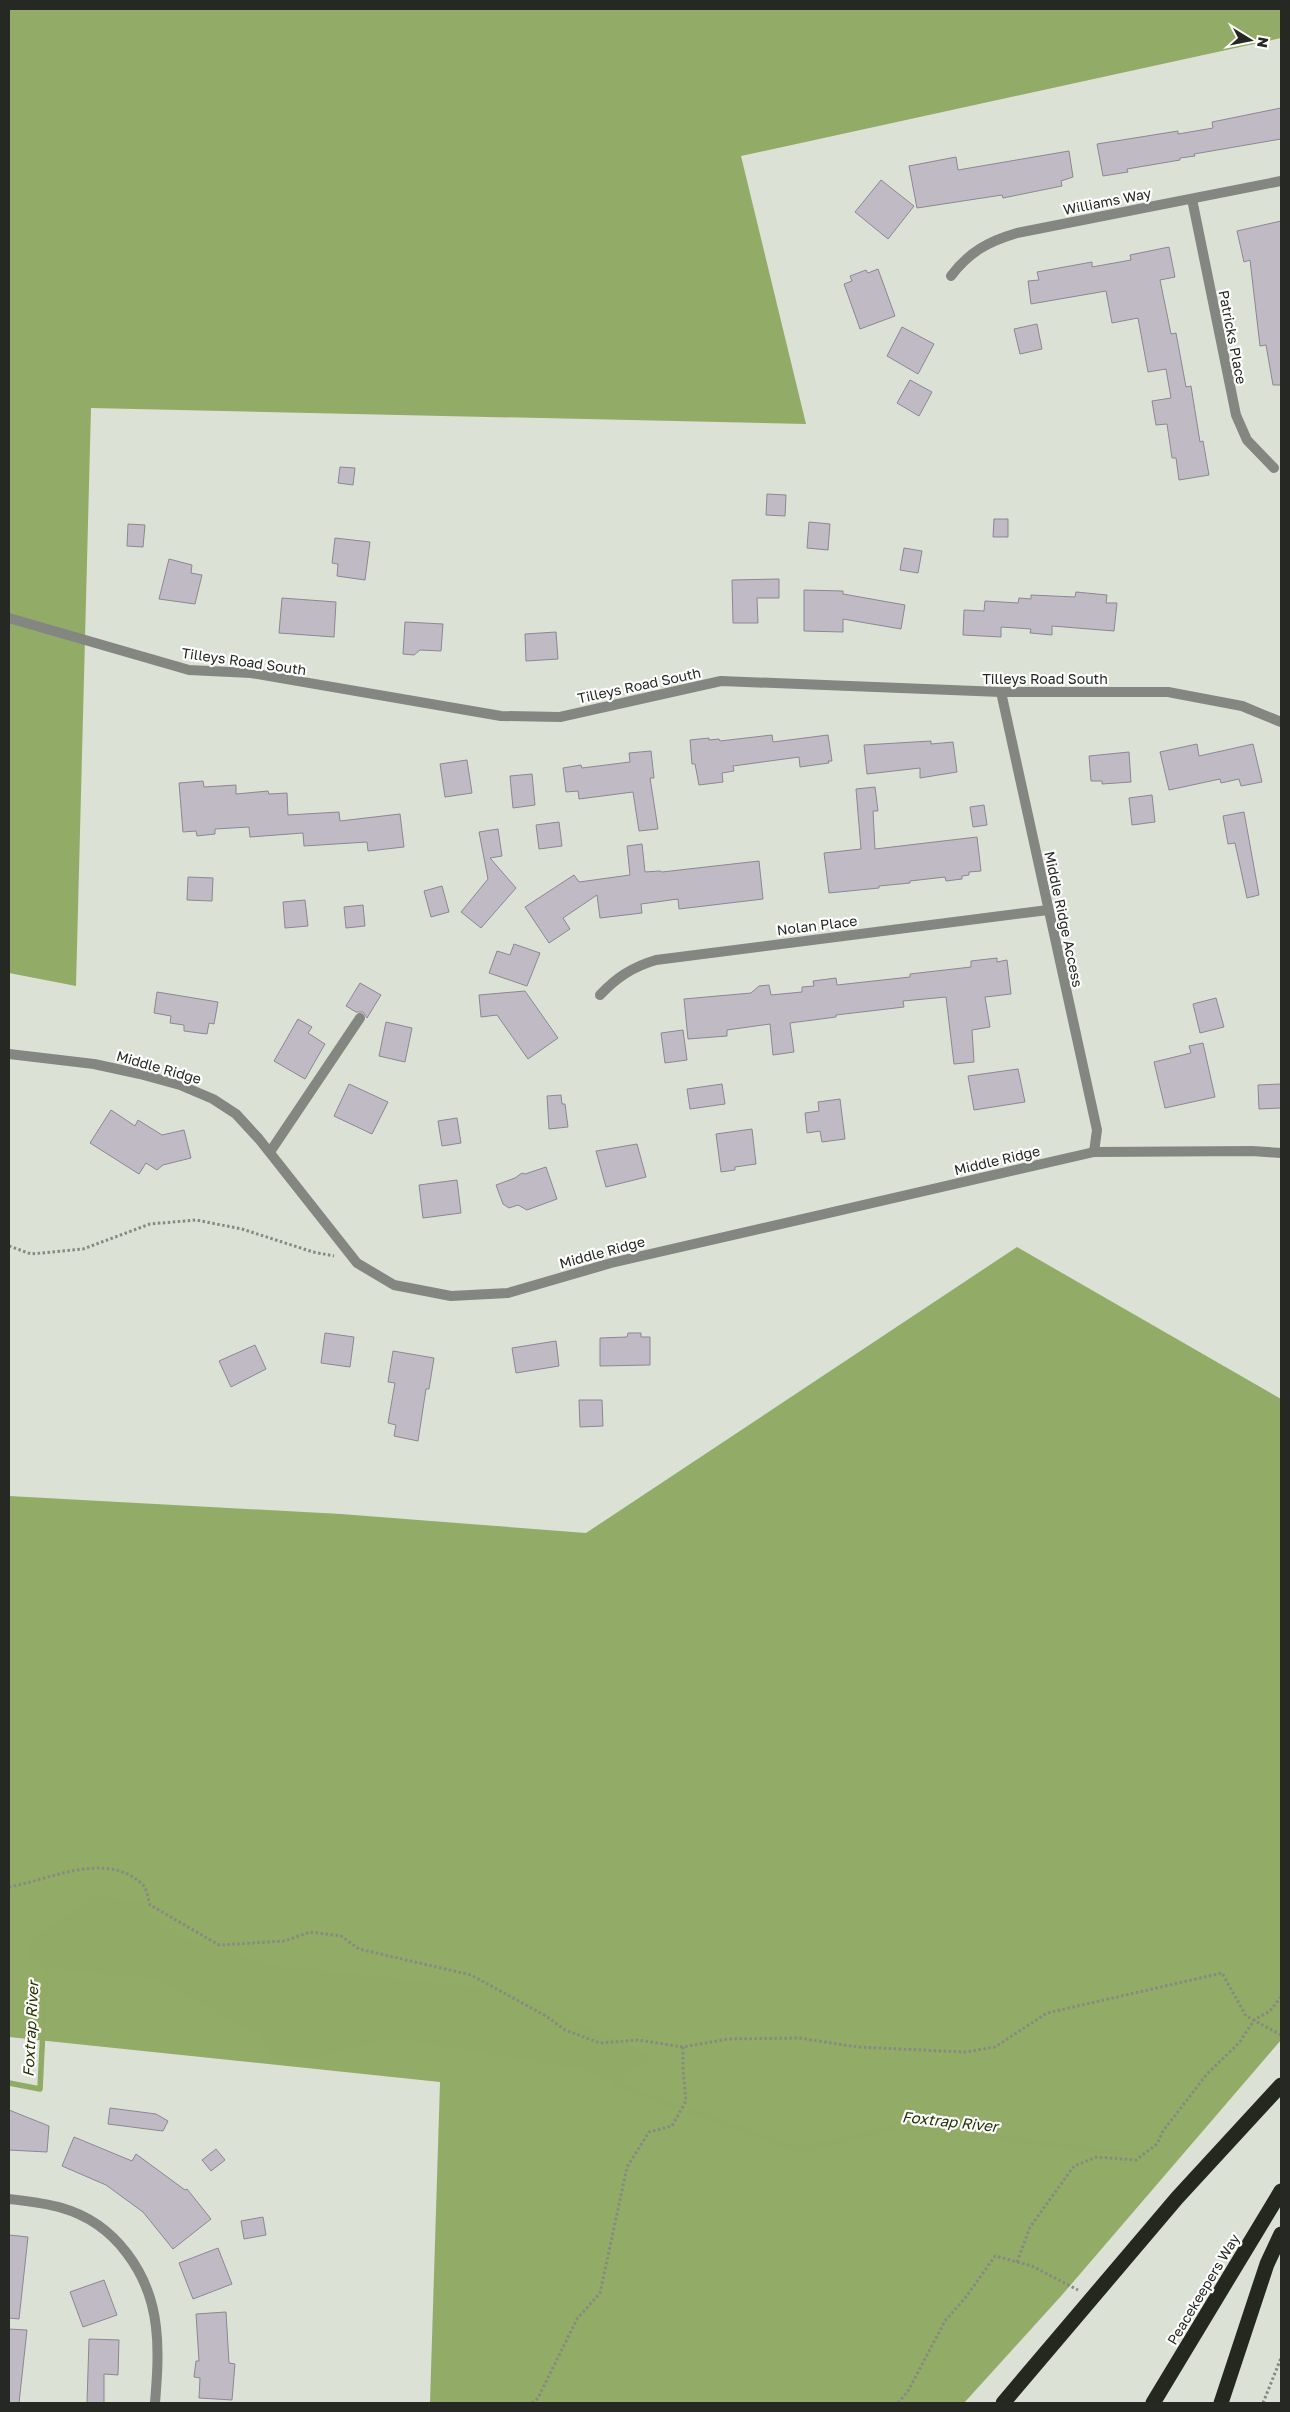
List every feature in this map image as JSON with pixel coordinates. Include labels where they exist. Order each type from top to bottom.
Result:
[{"type":"highway","points":[[1003,2403],[1177,2198],[1281,2084]]},
{"type":"highway","name":"Peacekeepers Way","points":[[1153,2403],[1281,2191]]},
{"type":"highway","points":[[1221,2403],[1267,2264],[1281,2234]]},
{"type":"street","name":"Williams Way","points":[[951,276],[968,256],[979,248],[1003,237],[1281,181]]},
{"type":"street","name":"Patricks Place","points":[[1192,199],[1236,415],[1247,440],[1274,468]]},
{"type":"street","name":"Tilleys Road South","points":[[9,618],[189,670],[251,673],[501,716],[560,717],[721,682],[1001,692],[1168,692],[1242,706],[1281,722]]},
{"type":"street","name":"Middle Ridge Access","points":[[1001,692],[1097,1130],[1094,1152]]},
{"type":"street","name":"Nolan Place","points":[[600,996],[620,976],[632,969],[667,958],[1048,910]]},
{"type":"street","points":[[270,1152],[360,1018]]},
{"type":"street","name":"Middle Ridge","points":[[9,1054],[118,1069],[160,1079],[197,1091],[225,1106],[236,1114],[270,1152],[353,1259],[394,1285],[451,1296],[508,1293],[611,1263],[1094,1152],[1252,1150],[1281,1153]]},
{"type":"street","points":[[9,2200],[62,2208],[86,2217],[107,2230],[123,2248],[138,2270],[149,2295],[156,2326],[158,2360],[155,2403]]},
{"type":"path","points":[[9,1246],[31,1254],[83,1249],[150,1224],[196,1220],[242,1229],[312,1252],[353,1259]]},
{"type":"path","points":[[9,1888],[61,1872],[102,1868],[126,1873],[144,1885],[150,1905],[219,1945],[285,1941],[310,1932],[341,1936],[359,1950],[472,1975],[546,2016],[565,2030],[600,2043],[638,2040],[684,2047],[728,2039],[799,2038],[856,2047],[965,2052],[994,2047],[1047,2013],[1222,1973],[1246,2016],[1281,2035]]},
{"type":"path","points":[[1017,2262],[1030,2227],[1074,2166],[1097,2157],[1136,2160],[1157,2144],[1163,2131],[1207,2074],[1239,2043],[1254,2020],[1270,2011],[1281,1998]]},
{"type":"path","points":[[532,2403],[538,2398],[577,2319],[600,2293],[627,2167],[649,2132],[672,2126],[686,2101],[683,2070],[684,2047]]},
{"type":"path","points":[[898,2403],[908,2391],[945,2321],[966,2297],[995,2256],[1032,2266],[1056,2280],[1094,2296]]},
{"type":"path","points":[[1262,2403],[1281,2358]]},
{"type":"shaded area","points":[[9,9],[1281,9],[1281,38],[741,156],[806,424],[91,408],[76,986],[9,973]]},
{"type":"shaded area","points":[[1017,1247],[1281,1399],[1281,2040],[1062,2295],[964,2403],[430,2403],[440,2082],[9,2037],[9,1496],[341,1514],[586,1533]]},
{"type":"shaded area","points":[[94,1897],[138,1900],[177,1935],[272,1965],[504,1990],[653,2055],[615,2084],[583,2069],[394,2038],[303,2061],[271,2059],[260,2035],[154,1979],[46,1968],[27,1955],[32,1939]]},
{"type":"building","points":[[1281,108],[1281,139],[1194,154],[1195,156],[1180,158],[1180,160],[1127,169],[1128,172],[1103,176],[1097,144],[1178,131],[1178,134],[1213,128],[1212,122]]},
{"type":"building","points":[[1069,151],[1073,177],[1061,181],[1062,186],[1003,198],[1002,195],[917,208],[909,166],[956,157],[958,170]]},
{"type":"building","points":[[881,180],[914,206],[888,239],[855,212]]},
{"type":"building","points":[[1281,221],[1281,385],[1273,385],[1266,345],[1260,346],[1250,260],[1244,262],[1237,231]]},
{"type":"building","points":[[1169,247],[1175,277],[1160,280],[1171,334],[1176,333],[1186,387],[1191,386],[1200,442],[1203,441],[1209,475],[1179,480],[1176,458],[1172,458],[1167,424],[1156,425],[1152,401],[1171,398],[1166,369],[1148,372],[1138,318],[1112,323],[1106,291],[1031,304],[1028,281],[1039,280],[1037,272],[1092,262],[1092,267],[1131,260],[1130,255]]},
{"type":"building","points":[[878,269],[895,316],[860,329],[844,284],[852,281],[850,276],[866,270],[868,273]]},
{"type":"building","points":[[1037,324],[1042,349],[1020,354],[1014,329]]},
{"type":"building","points":[[902,327],[934,344],[918,374],[887,356]]},
{"type":"building","points":[[910,380],[932,392],[919,416],[897,403]]},
{"type":"building","points":[[340,467],[355,468],[353,485],[338,483]]},
{"type":"building","points":[[767,494],[786,495],[785,516],[766,515]]},
{"type":"building","points":[[994,519],[1008,519],[1008,537],[993,537]]},
{"type":"building","points":[[809,522],[830,524],[828,550],[807,548]]},
{"type":"building","points":[[128,524],[145,525],[143,547],[127,546]]},
{"type":"building","points":[[335,538],[370,542],[365,580],[337,576],[338,564],[332,563]]},
{"type":"building","points":[[904,548],[922,551],[918,573],[900,570]]},
{"type":"building","points":[[169,559],[192,565],[191,573],[202,575],[195,604],[159,599]]},
{"type":"building","points":[[779,579],[779,598],[757,598],[758,623],[733,623],[732,580]]},
{"type":"building","points":[[804,590],[843,591],[843,594],[905,605],[901,629],[843,619],[843,632],[804,631]]},
{"type":"building","points":[[1076,592],[1107,595],[1106,603],[1117,603],[1114,631],[1052,626],[1052,635],[1030,633],[1031,629],[1001,627],[1001,637],[963,635],[964,610],[984,611],[985,601],[1018,603],[1019,598],[1031,599],[1031,595],[1075,597]]},
{"type":"building","points":[[282,598],[336,602],[334,637],[279,633]]},
{"type":"building","points":[[405,622],[443,624],[441,651],[420,650],[414,655],[403,654]]},
{"type":"building","points":[[556,632],[558,659],[526,661],[525,634]]},
{"type":"building","points":[[772,735],[773,742],[828,735],[832,761],[800,767],[799,757],[733,766],[734,771],[722,773],[723,782],[699,785],[695,764],[692,764],[690,740],[709,738],[709,740],[719,739],[720,741]]},
{"type":"building","points":[[931,741],[931,744],[953,742],[957,772],[920,778],[920,768],[867,774],[864,745]]},
{"type":"building","points":[[1197,744],[1199,756],[1253,744],[1262,782],[1241,786],[1239,779],[1221,783],[1220,779],[1169,790],[1160,752]]},
{"type":"building","points":[[651,751],[654,778],[650,778],[658,829],[639,831],[633,792],[579,799],[578,791],[566,792],[563,768],[581,765],[582,768],[630,762],[629,753]]},
{"type":"building","points":[[1129,752],[1131,782],[1102,784],[1102,781],[1091,781],[1089,756]]},
{"type":"building","points":[[467,760],[472,793],[445,797],[440,764]]},
{"type":"building","points":[[532,774],[535,805],[513,808],[510,776]]},
{"type":"building","points":[[203,781],[204,787],[236,785],[236,794],[268,791],[269,794],[287,793],[288,815],[339,812],[340,821],[400,814],[404,847],[368,851],[367,842],[304,846],[303,833],[250,837],[249,827],[215,829],[215,834],[197,836],[196,831],[183,832],[179,783]]},
{"type":"building","points":[[875,787],[878,811],[873,811],[875,849],[977,837],[981,871],[969,872],[969,875],[962,876],[962,879],[946,881],[945,877],[879,886],[879,888],[829,893],[824,853],[861,849],[856,789]]},
{"type":"building","points":[[1152,795],[1155,822],[1132,825],[1129,798]]},
{"type":"building","points":[[984,805],[987,825],[973,827],[970,807]]},
{"type":"building","points":[[1244,812],[1259,895],[1247,898],[1235,843],[1228,844],[1223,816]]},
{"type":"building","points":[[559,822],[562,846],[539,849],[536,825]]},
{"type":"building","points":[[498,829],[502,856],[490,858],[516,888],[481,928],[461,912],[488,879],[479,832]]},
{"type":"building","points":[[642,844],[645,872],[662,872],[759,861],[763,899],[679,909],[678,899],[641,904],[642,913],[600,918],[597,895],[563,918],[570,929],[549,943],[525,907],[574,875],[579,882],[630,875],[627,846]]},
{"type":"building","points":[[188,877],[213,878],[212,901],[187,900]]},
{"type":"building","points":[[442,886],[449,912],[431,917],[424,891]]},
{"type":"building","points":[[305,900],[308,926],[285,928],[283,902]]},
{"type":"building","points":[[363,905],[365,926],[346,928],[344,907]]},
{"type":"building","points":[[514,944],[540,953],[527,986],[489,973],[497,951],[510,955]]},
{"type":"building","points":[[997,958],[997,962],[1007,960],[1011,994],[985,997],[990,1027],[972,1030],[974,1062],[954,1064],[946,997],[903,1001],[904,1007],[836,1015],[836,1017],[790,1023],[794,1052],[773,1055],[770,1024],[727,1030],[727,1036],[688,1039],[684,999],[751,993],[759,986],[769,985],[771,995],[802,992],[802,987],[814,986],[813,981],[836,978],[837,985],[910,977],[910,974],[971,967],[971,961]]},
{"type":"building","points":[[360,983],[381,995],[367,1018],[363,1012],[356,1012],[346,1006]]},
{"type":"building","points":[[525,991],[558,1038],[528,1059],[497,1015],[481,1017],[479,995]]},
{"type":"building","points":[[157,992],[218,1002],[214,1024],[209,1023],[207,1034],[184,1031],[184,1025],[170,1023],[171,1016],[154,1013]]},
{"type":"building","points":[[1216,998],[1224,1027],[1200,1033],[1193,1004]]},
{"type":"building","points":[[298,1019],[312,1027],[308,1033],[325,1044],[305,1079],[274,1061]]},
{"type":"building","points":[[386,1022],[412,1028],[405,1062],[379,1056]]},
{"type":"building","points":[[683,1030],[687,1060],[665,1063],[661,1033]]},
{"type":"building","points":[[1203,1043],[1215,1097],[1165,1108],[1154,1062],[1191,1053],[1189,1046]]},
{"type":"building","points":[[1018,1069],[1025,1102],[974,1110],[968,1076]]},
{"type":"building","points":[[349,1084],[388,1102],[372,1134],[334,1116]]},
{"type":"building","points":[[722,1084],[725,1104],[690,1109],[687,1089]]},
{"type":"building","points":[[1281,1084],[1281,1108],[1259,1109],[1258,1085]]},
{"type":"building","points":[[561,1095],[562,1104],[565,1104],[568,1127],[549,1129],[547,1096]]},
{"type":"building","points":[[840,1099],[845,1139],[822,1142],[820,1131],[807,1133],[805,1113],[819,1111],[818,1102]]},
{"type":"building","points":[[111,1110],[135,1126],[138,1120],[162,1135],[184,1130],[191,1158],[163,1165],[157,1170],[146,1163],[139,1174],[90,1143]]},
{"type":"building","points":[[457,1118],[461,1143],[442,1146],[438,1121]]},
{"type":"building","points":[[752,1129],[756,1164],[735,1167],[735,1170],[721,1172],[716,1134]]},
{"type":"building","points":[[637,1144],[646,1177],[606,1187],[596,1151]]},
{"type":"building","points":[[546,1167],[557,1199],[527,1210],[518,1205],[509,1208],[503,1204],[496,1185],[515,1178],[522,1173],[525,1174]]},
{"type":"building","points":[[457,1180],[461,1213],[423,1218],[419,1185]]},
{"type":"building","points":[[325,1333],[354,1337],[350,1367],[321,1363]]},
{"type":"building","points":[[628,1333],[641,1333],[641,1337],[650,1337],[650,1365],[600,1366],[600,1338],[627,1337]]},
{"type":"building","points":[[556,1341],[559,1366],[516,1373],[512,1348]]},
{"type":"building","points":[[255,1345],[266,1369],[231,1387],[219,1361]]},
{"type":"building","points":[[393,1351],[434,1358],[429,1389],[426,1389],[418,1441],[394,1436],[396,1425],[388,1423],[395,1383],[388,1382]]},
{"type":"building","points":[[579,1400],[602,1400],[603,1426],[580,1427]]},
{"type":"building","points":[[110,2108],[156,2114],[168,2121],[163,2131],[108,2124]]},
{"type":"building","points":[[9,2110],[49,2126],[47,2152],[9,2150]]},
{"type":"building","points":[[74,2137],[132,2161],[136,2154],[185,2190],[187,2189],[211,2219],[173,2249],[143,2212],[106,2185],[62,2166]]},
{"type":"building","points":[[216,2149],[225,2160],[211,2171],[202,2160]]},
{"type":"building","points":[[263,2217],[266,2235],[244,2239],[241,2221]]},
{"type":"building","points":[[9,2235],[28,2237],[19,2319],[9,2318]]},
{"type":"building","points":[[218,2248],[232,2284],[193,2299],[179,2263]]},
{"type":"building","points":[[104,2280],[117,2315],[83,2327],[70,2292]]},
{"type":"building","points":[[226,2312],[229,2363],[235,2364],[232,2400],[199,2398],[200,2378],[194,2377],[196,2361],[199,2361],[196,2314]]},
{"type":"building","points":[[9,2329],[27,2330],[19,2403],[9,2403]]},
{"type":"building","points":[[89,2339],[119,2340],[118,2375],[104,2374],[104,2403],[87,2403]]},
{"type":"waterway","name":"Foxtrap River","points":[[9,2083],[40,2089],[46,1968]]},
{"type":"waterway","name":"Foxtrap River","points":[[615,2084],[799,2150],[900,2126],[1146,2156]]}]
